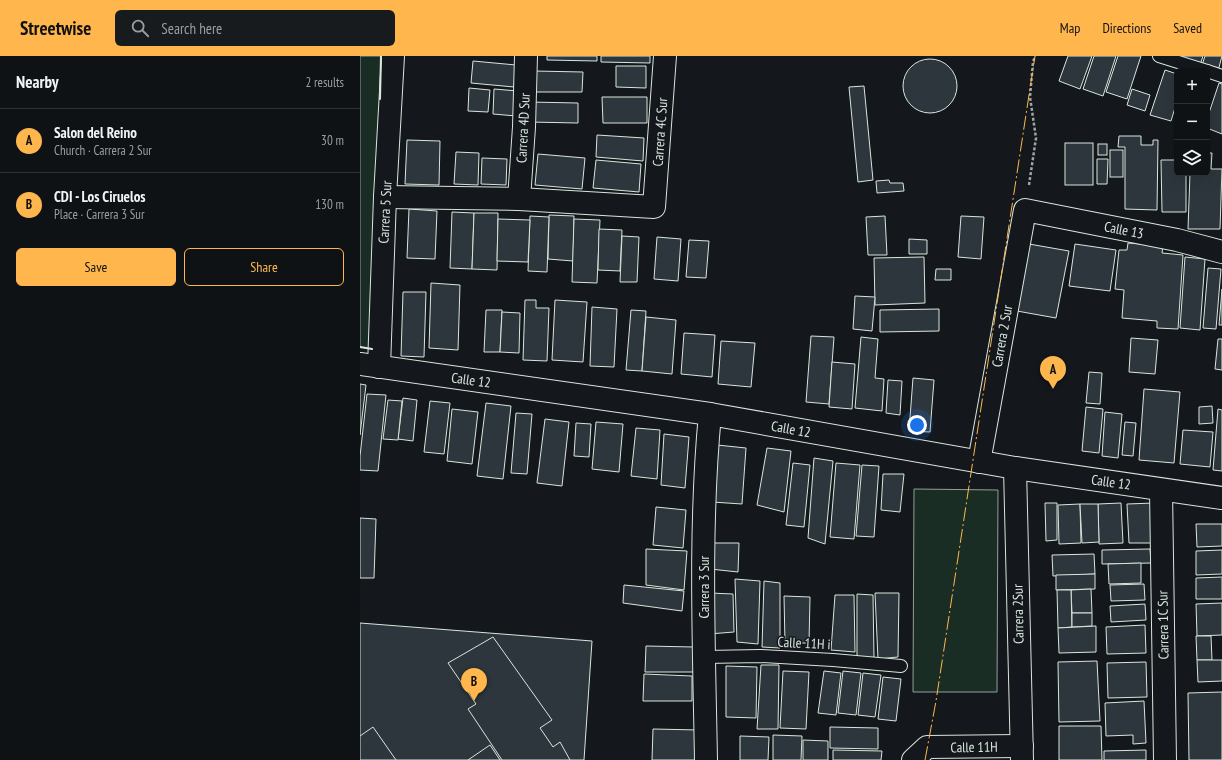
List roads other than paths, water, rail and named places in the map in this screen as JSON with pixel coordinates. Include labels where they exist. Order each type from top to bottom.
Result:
[{"type":"street","name":"Carrera 5 Sur","points":[[369,366],[385,197],[393,56]]},
{"type":"street","name":"Carrera 4D Sur","points":[[519,199],[524,127],[526,56]]},
{"type":"street","name":"Carrera 4C Sur","points":[[519,199],[654,207],[665,56]]},
{"type":"street","points":[[385,197],[519,199]]},
{"type":"street","name":"Calle 13","points":[[1025,210],[1177,240],[1222,252]]},
{"type":"street","name":"Carrera 2 Sur","points":[[979,462],[1025,210]]},
{"type":"street","name":"Calle 12","points":[[369,366],[710,414],[1014,468],[1222,498]]},
{"type":"street","name":"Carrera 3 Sur","points":[[706,760],[704,550],[705,475],[710,414]]},
{"type":"street","name":"Carrera 2Sur","points":[[1014,468],[1022,753]]},
{"type":"street","name":"Carrera 1C Sur","points":[[1161,490],[1165,760]]},
{"type":"street","name":"Calle 11H","points":[[920,754],[1022,753]]},
{"type":"lane","points":[[1159,56],[1197,68]]},
{"type":"lane","points":[[1210,72],[1222,76]]},
{"type":"lane","name":"Calle 11H i","points":[[704,658],[761,656],[901,666]]},
{"type":"place","name":"Salon del Reino","points":[[1053,389]]},
{"type":"place","name":"CDI - Los Ciruelos","points":[[474,701]]}]
